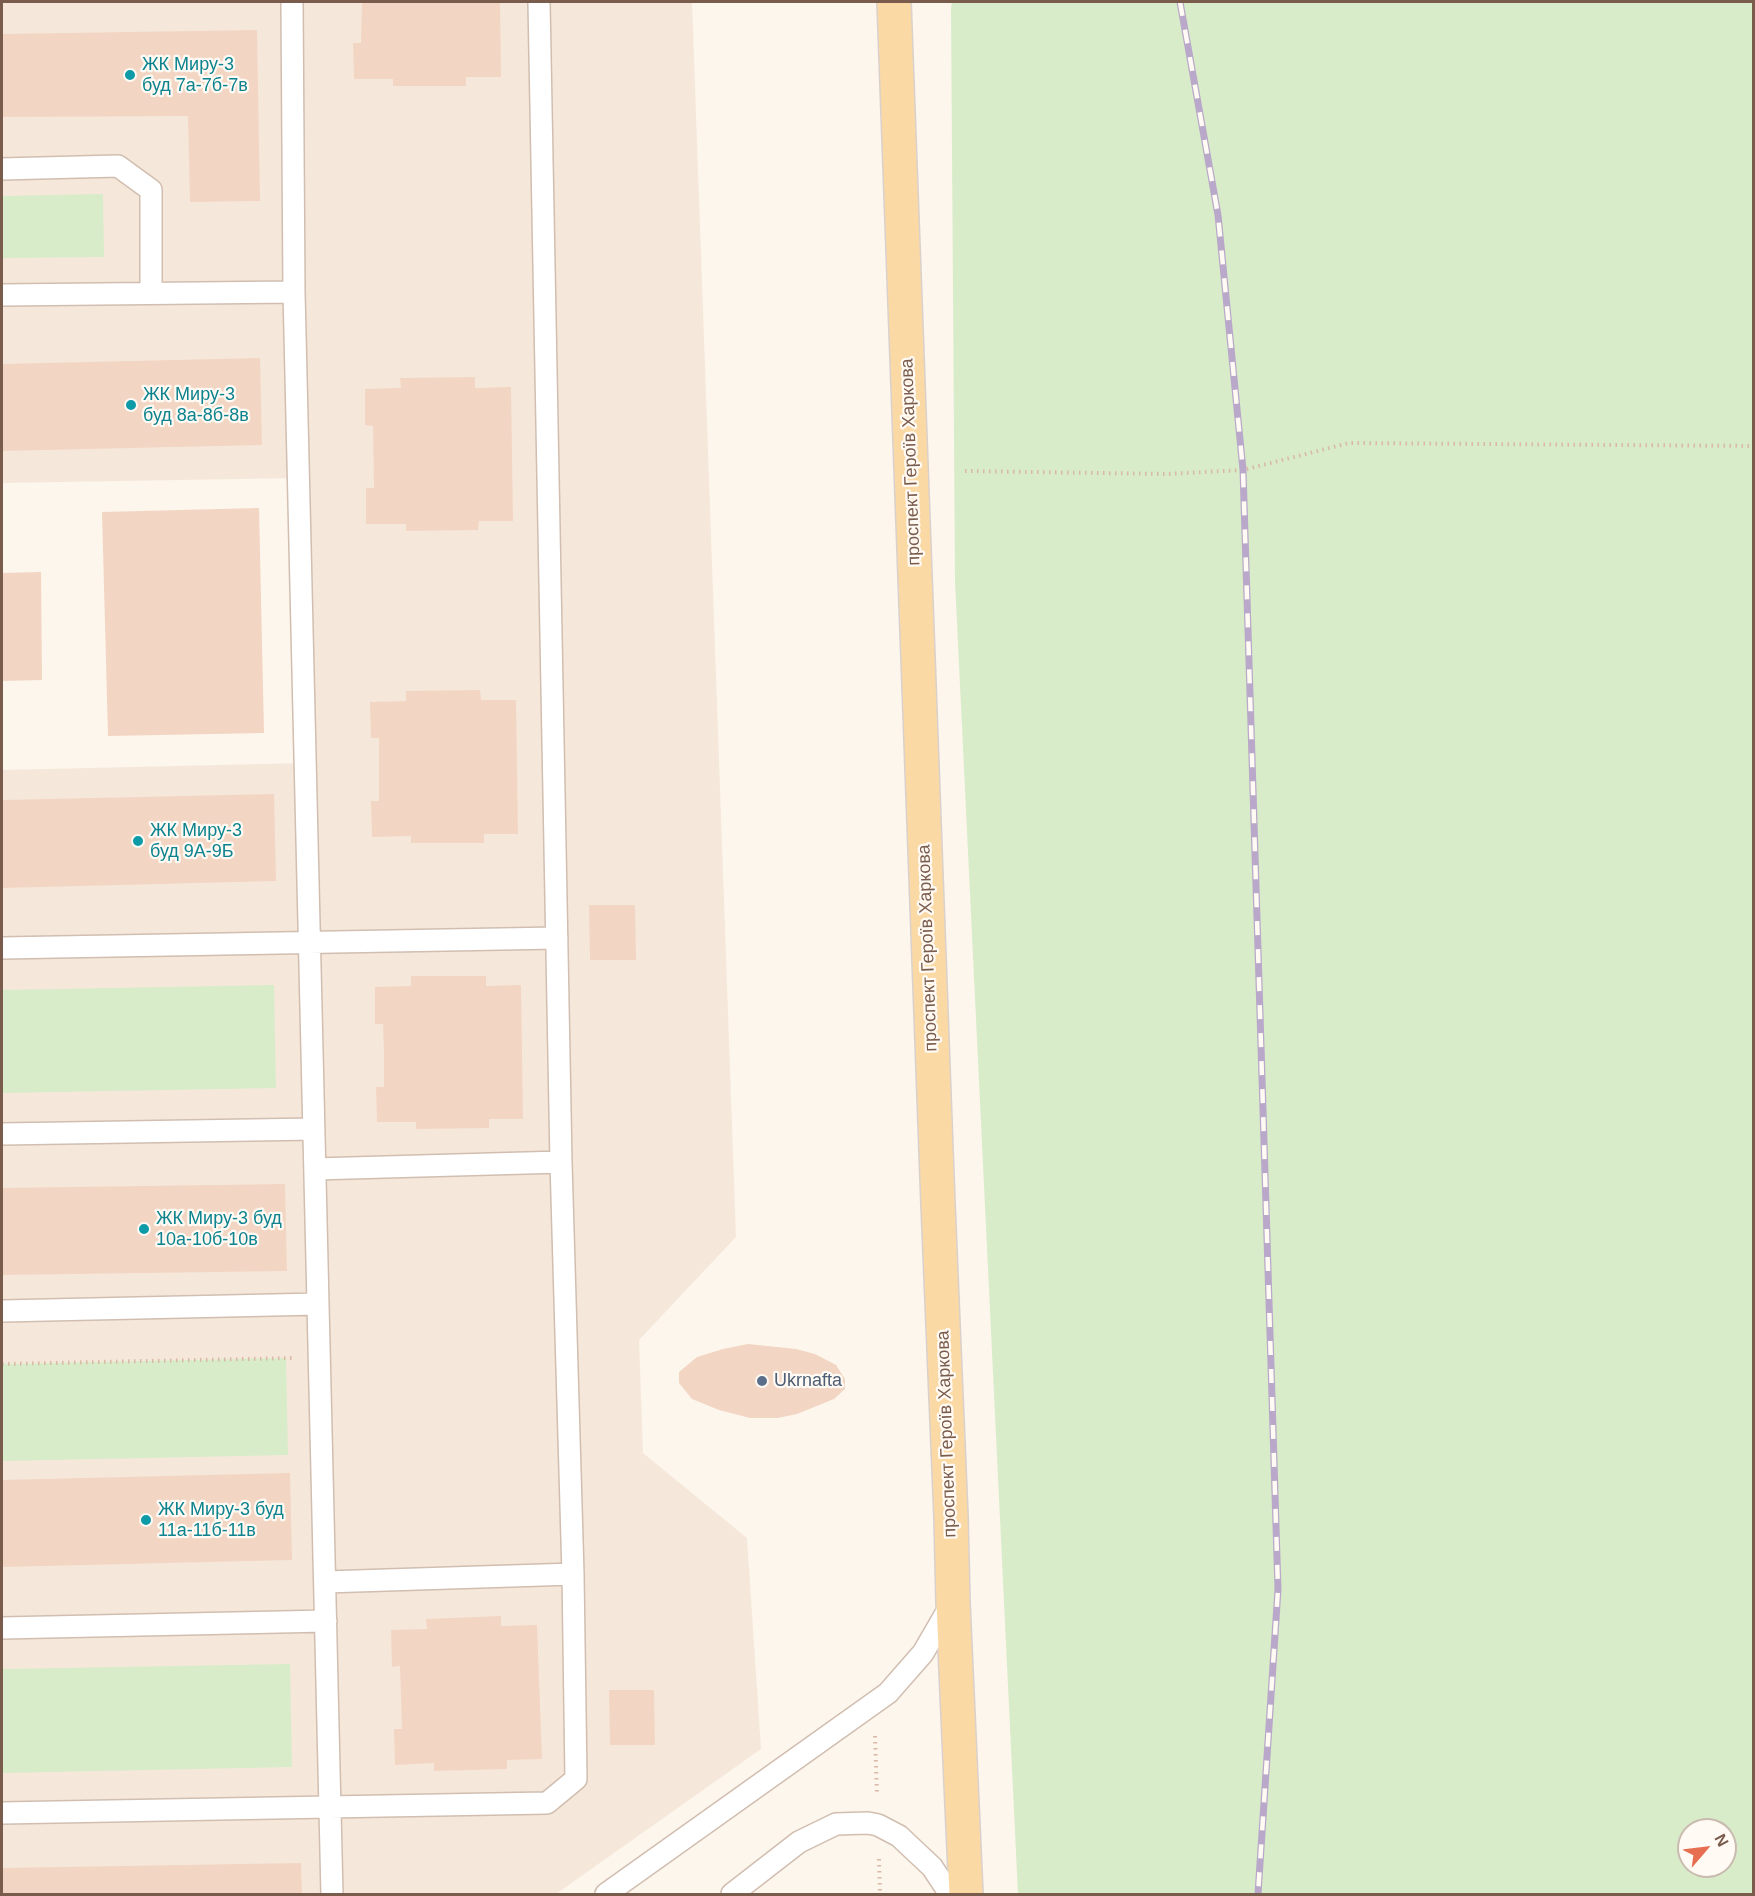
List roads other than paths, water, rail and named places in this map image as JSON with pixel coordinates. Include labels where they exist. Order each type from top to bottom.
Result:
[{"type":"main road","name":"проспект Героїв Харкова","points":[[894,2],[937,1192],[966,1894]]},
{"type":"lane","points":[[292,2],[294,292],[332,1894]]},
{"type":"lane","points":[[2,1813],[547,1803],[576,1779],[573,1574],[561,1162],[539,2]]},
{"type":"lane","points":[[2,169],[118,166],[151,190],[151,293]]},
{"type":"lane","points":[[2,295],[294,292]]},
{"type":"lane","points":[[2,948],[557,938]]},
{"type":"lane","points":[[2,1134],[314,1129]]},
{"type":"lane","points":[[315,1169],[561,1162]]},
{"type":"lane","points":[[2,1311],[318,1304]]},
{"type":"lane","points":[[325,1582],[573,1574]]},
{"type":"lane","points":[[606,1894],[888,1693],[923,1653],[953,1603]]},
{"type":"lane","points":[[2,1628],[326,1621]]},
{"type":"lane","points":[[732,1894],[799,1842],[836,1824],[868,1823],[878,1825],[899,1836],[932,1867],[950,1894]]},
{"type":"railway","points":[[1180,2],[1218,215],[1243,470],[1278,1589],[1258,1894]]},
{"type":"place","name":"ЖК Миру-3 буд 7а-7б-7в","points":[[130,75]]},
{"type":"place","name":"ЖК Миру-3 буд 8а-8б-8в","points":[[131,405]]},
{"type":"place","name":"ЖК Миру-3 буд 9А-9Б","points":[[138,841]]},
{"type":"place","name":"ЖК Миру-3 буд 10а-10б-10в","points":[[144,1229]]},
{"type":"place","name":"Ukrnafta","points":[[762,1381]]},
{"type":"place","name":"ЖК Миру-3 буд 11а-11б-11в","points":[[146,1520]]}]
